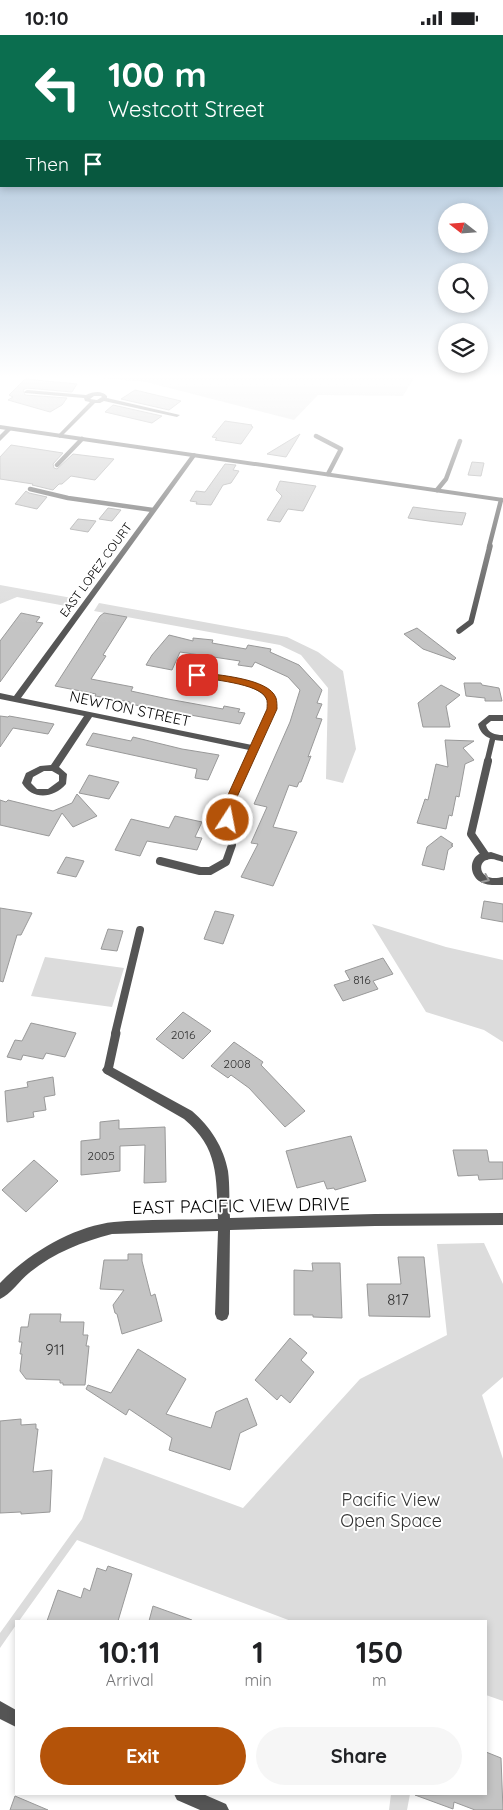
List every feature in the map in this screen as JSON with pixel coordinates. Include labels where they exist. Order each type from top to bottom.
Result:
[{"type":"street","name":"EAST LOPEZ COURT","points":[[16,699],[191,459]]},
{"type":"street","points":[[220,459],[502,500]]},
{"type":"street","points":[[197,675],[252,684],[265,690],[272,698],[272,709],[232,797]]},
{"type":"street","name":"NEWTON STREET","points":[[0,696],[254,748]]},
{"type":"street","points":[[54,768],[89,715]]},
{"type":"street","points":[[503,718],[488,718],[482,724],[485,732],[493,737],[503,738]]},
{"type":"street","points":[[503,859],[496,856],[486,856],[478,860],[475,865],[478,875],[490,882],[503,881]]},
{"type":"street","points":[[108,1070],[188,1115],[207,1134],[218,1156],[222,1170],[224,1225],[222,1313]]},
{"type":"street","name":"EAST PACIFIC VIEW DRIVE","points":[[0,1293],[26,1265],[48,1251],[88,1234],[112,1228],[375,1220],[503,1219]]},
{"type":"street","points":[[0,1709],[15,1718]]},
{"type":"street","points":[[185,1795],[220,1810]]},
{"type":"lane","points":[[58,465],[64,459]]},
{"type":"lane","points":[[328,475],[336,459]]},
{"type":"lane","points":[[437,490],[446,479],[453,459]]},
{"type":"lane","points":[[30,489],[68,498],[154,510]]},
{"type":"lane","points":[[459,631],[471,622],[502,500]]},
{"type":"lane","points":[[486,856],[471,834],[493,737]]},
{"type":"lane","points":[[160,861],[200,871],[210,871],[226,861],[232,845],[228,820],[232,797]]},
{"type":"lane","points":[[108,1070],[124,991],[140,930]]},
{"type":"green space","points":[[0,585],[72,598],[66,606],[17,597],[0,604]]},
{"type":"green space","points":[[99,603],[287,637],[318,652],[343,671],[356,749],[343,783],[326,779],[328,688],[301,655],[280,645],[94,611]]},
{"type":"green space","points":[[372,924],[446,947],[503,960],[503,1042],[484,1030],[426,1012]]},
{"type":"green space","points":[[45,957],[124,968],[112,1007],[31,996]]},
{"type":"green space","name":"Pacific View Open Space","points":[[484,1243],[503,1284],[503,1377],[482,1395],[503,1459],[503,1701],[487,1695],[487,1620],[288,1620],[77,1540],[20,1620],[15,1620],[15,1626],[0,1648],[0,1633],[82,1519],[104,1457],[243,1508],[360,1379],[447,1335],[437,1244]]},
{"type":"green space","points":[[391,1795],[410,1795],[407,1810],[389,1810]]},
{"type":"building","points":[[0,459],[58,459],[53,464],[54,468],[57,469],[68,459],[114,459],[95,480],[71,476],[53,490],[33,484],[0,479]]},
{"type":"building","points":[[472,462],[484,463],[481,476],[468,475]]},
{"type":"building","points":[[225,464],[236,465],[233,470],[239,471],[231,483],[223,485],[211,505],[196,504],[197,502],[190,501],[196,491],[205,492]]},
{"type":"building","points":[[280,481],[316,486],[303,511],[288,509],[280,522],[267,520],[282,496],[276,490]]},
{"type":"building","points":[[26,491],[47,497],[37,509],[15,504]]},
{"type":"building","points":[[413,507],[466,513],[462,525],[408,518]]},
{"type":"building","points":[[108,508],[121,510],[112,521],[99,519]]},
{"type":"building","points":[[78,519],[96,521],[88,532],[70,529]]},
{"type":"building","points":[[21,613],[40,617],[36,622],[43,623],[0,682],[0,641]]},
{"type":"building","points":[[104,613],[127,617],[103,655],[106,656],[91,679],[133,687],[131,691],[168,699],[223,709],[224,706],[240,709],[238,712],[245,713],[240,724],[130,704],[130,702],[55,686],[100,616]]},
{"type":"building","points":[[417,628],[456,658],[454,660],[423,649],[404,634]]},
{"type":"building","points":[[169,635],[193,641],[193,638],[213,640],[212,643],[246,649],[248,645],[271,649],[270,652],[299,665],[322,690],[317,703],[322,704],[316,718],[322,719],[308,757],[311,756],[301,782],[299,782],[297,787],[289,785],[273,827],[297,832],[273,886],[241,877],[258,844],[251,843],[267,807],[254,804],[290,722],[300,690],[288,677],[255,662],[252,667],[238,665],[240,661],[180,652],[172,670],[146,665]]},
{"type":"building","points":[[464,683],[481,683],[482,685],[499,688],[502,701],[485,701],[485,698],[466,696]]},
{"type":"building","points":[[441,685],[460,695],[446,706],[450,727],[423,727],[418,703]]},
{"type":"building","points":[[0,716],[54,724],[48,734],[13,728],[0,747]]},
{"type":"building","points":[[93,733],[131,741],[133,737],[182,749],[219,755],[208,780],[195,778],[197,769],[86,745]]},
{"type":"building","points":[[445,740],[474,741],[463,748],[474,760],[465,764],[459,797],[456,796],[452,816],[449,815],[446,829],[417,823],[425,799],[428,800],[436,764],[448,767]]},
{"type":"building","points":[[89,775],[119,782],[109,799],[79,793]]},
{"type":"building","points":[[77,794],[97,816],[73,827],[62,813],[49,836],[0,825],[0,800],[6,802],[8,800],[53,811],[72,803]]},
{"type":"building","points":[[175,816],[202,822],[195,837],[202,838],[197,850],[147,841],[140,856],[115,850],[131,819],[169,828]]},
{"type":"building","points":[[441,836],[453,844],[448,850],[444,870],[422,865],[427,847]]},
{"type":"building","points":[[66,857],[84,861],[76,877],[57,873]]},
{"type":"building","points":[[484,901],[503,904],[503,922],[481,918]]},
{"type":"building","points":[[0,908],[32,913],[21,935],[17,935],[3,982],[0,981]]},
{"type":"building","points":[[215,911],[234,915],[223,944],[204,939]]},
{"type":"building","points":[[108,929],[123,931],[117,951],[101,949]]},
{"type":"building","points":[[383,958],[393,974],[373,981],[378,989],[343,1001],[334,985],[350,980],[345,971]]},
{"type":"building","points":[[183,1012],[211,1031],[183,1059],[156,1039]]},
{"type":"building","points":[[31,1023],[76,1033],[65,1057],[46,1053],[43,1059],[23,1055],[21,1060],[7,1057],[15,1040],[22,1041]]},
{"type":"building","points":[[234,1042],[263,1062],[261,1065],[305,1111],[285,1127],[249,1088],[231,1075],[228,1078],[211,1066]]},
{"type":"building","points":[[53,1077],[55,1095],[44,1097],[46,1110],[33,1112],[34,1117],[7,1122],[5,1091],[28,1087],[27,1082]]},
{"type":"building","points":[[119,1120],[119,1129],[165,1127],[166,1182],[144,1183],[145,1145],[120,1146],[120,1171],[81,1175],[81,1141],[100,1139],[100,1122]]},
{"type":"building","points":[[351,1136],[366,1181],[335,1190],[334,1188],[327,1189],[324,1181],[297,1188],[286,1151]]},
{"type":"building","points":[[453,1150],[487,1150],[489,1162],[503,1162],[503,1179],[479,1180],[478,1175],[458,1176]]},
{"type":"building","points":[[34,1160],[58,1181],[26,1212],[2,1190]]},
{"type":"building","points":[[128,1254],[142,1254],[151,1296],[155,1294],[162,1321],[122,1334],[113,1305],[124,1290],[100,1289],[104,1260],[128,1260]]},
{"type":"building","points":[[398,1257],[424,1257],[430,1317],[369,1316],[367,1284],[401,1284]]},
{"type":"building","points":[[312,1263],[340,1263],[342,1318],[294,1315],[294,1270],[313,1271]]},
{"type":"building","points":[[30,1314],[61,1314],[60,1322],[84,1322],[83,1335],[88,1335],[86,1346],[89,1346],[85,1385],[63,1385],[63,1383],[60,1383],[60,1380],[26,1379],[20,1371],[22,1342],[19,1342],[21,1327],[28,1327]]},
{"type":"building","points":[[290,1338],[307,1353],[301,1360],[314,1372],[290,1403],[281,1395],[277,1400],[255,1380]]},
{"type":"building","points":[[138,1349],[186,1379],[166,1414],[211,1428],[216,1412],[247,1398],[257,1425],[240,1433],[230,1470],[169,1450],[172,1438],[129,1409],[126,1415],[86,1389],[88,1385],[111,1393]]},
{"type":"building","points":[[21,1419],[21,1425],[36,1424],[36,1429],[38,1429],[33,1472],[52,1470],[50,1512],[0,1513],[0,1421]]},
{"type":"building","points":[[108,1566],[132,1574],[118,1620],[47,1620],[58,1590],[81,1598],[84,1588],[90,1591],[97,1568],[106,1571]]},
{"type":"building","points":[[153,1606],[192,1620],[149,1620]]},
{"type":"building","points":[[487,1752],[501,1758],[503,1810],[475,1810],[454,1802],[453,1809],[415,1795],[487,1795]]},
{"type":"building","points":[[15,1796],[48,1810],[10,1810]]},
{"type":"route","points":[[197,675],[252,684],[265,690],[272,698],[272,709],[232,797],[228,820]]}]
